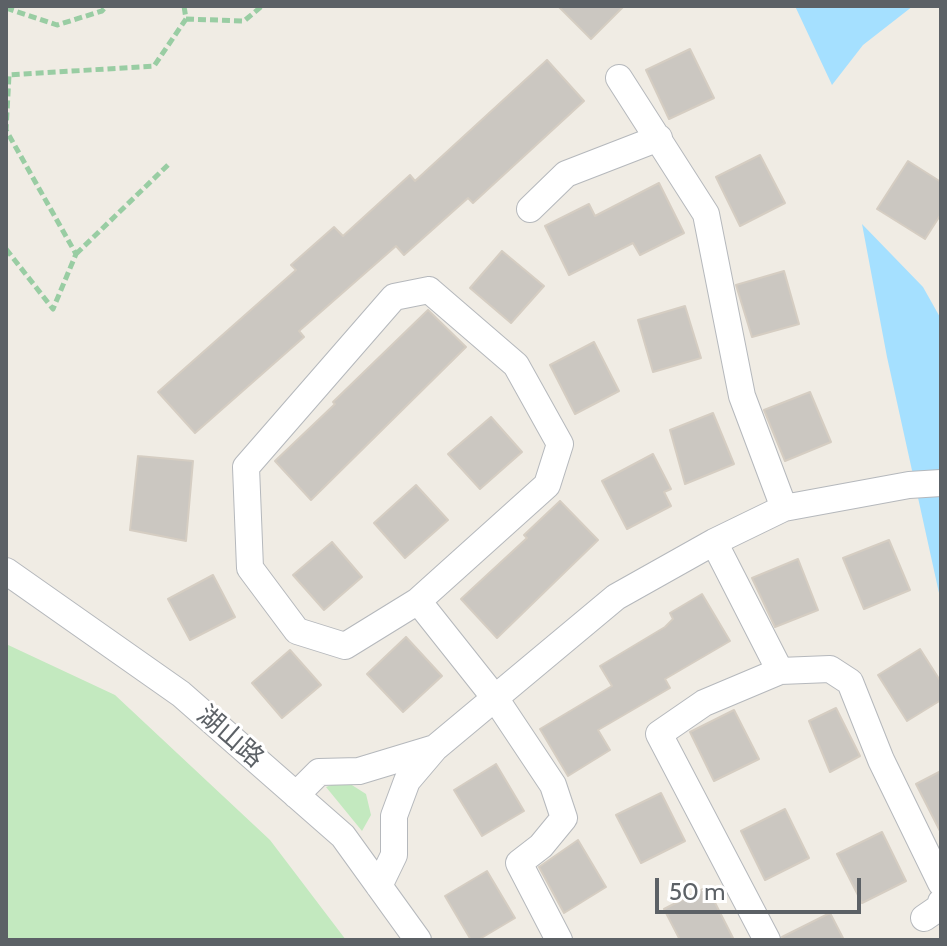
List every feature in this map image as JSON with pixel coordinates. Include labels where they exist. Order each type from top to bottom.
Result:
[{"type":"street","points":[[619,78],[706,214],[742,396],[784,508]]},
{"type":"street","points":[[530,209],[566,174],[659,138]]},
{"type":"street","points":[[429,290],[516,365],[560,444],[547,485],[418,601],[345,646],[297,631],[250,568],[246,467],[394,297],[429,290]]},
{"type":"street","points":[[379,886],[394,855],[394,816],[407,781],[435,748],[616,597],[714,542],[784,508],[909,485],[941,483]]},
{"type":"street","points":[[714,542],[780,671]]},
{"type":"street","name":"湖山路","points":[[6,571],[181,694],[343,836],[418,940]]},
{"type":"street","points":[[418,601],[495,698],[553,785],[564,818],[541,846],[519,863],[559,940]]},
{"type":"street","points":[[767,940],[659,734],[704,703],[780,671],[830,669],[850,682],[881,760],[941,883]]},
{"type":"street","points":[[296,795],[319,772],[359,771],[435,748]]},
{"type":"path","points":[[6,8],[57,25],[102,11],[106,6]]},
{"type":"path","points":[[76,254],[6,130],[9,75],[154,66],[186,19],[184,6]]},
{"type":"path","points":[[186,19],[244,21],[262,6]]},
{"type":"path","points":[[6,249],[53,309],[76,254],[170,163]]},
{"type":"green space","points":[[6,644],[115,695],[270,840],[346,940],[6,940]]},
{"type":"green space","points":[[344,780],[366,794],[371,815],[362,831],[326,787]]},
{"type":"water","points":[[795,6],[913,6],[863,45],[832,85]]},
{"type":"water","points":[[862,224],[923,287],[941,319],[941,602],[887,357]]},
{"type":"building","points":[[558,6],[624,6],[591,39]]},
{"type":"building","points":[[690,49],[714,98],[669,119],[646,70]]},
{"type":"building","points":[[547,60],[584,101],[473,203],[468,198],[404,255],[396,246],[299,331],[304,337],[195,433],[158,392],[296,270],[291,265],[334,227],[343,236],[410,175],[415,181]]},
{"type":"building","points":[[760,155],[785,203],[740,226],[716,177]]},
{"type":"building","points":[[908,161],[941,182],[941,214],[925,239],[877,209]]},
{"type":"building","points":[[659,183],[684,233],[640,255],[633,243],[569,275],[545,226],[589,204],[595,216]]},
{"type":"building","points":[[502,251],[544,286],[511,323],[470,288]]},
{"type":"building","points":[[784,271],[799,324],[752,337],[736,285]]},
{"type":"building","points":[[685,306],[701,358],[653,372],[638,320]]},
{"type":"building","points":[[428,310],[466,347],[311,500],[275,461]]},
{"type":"building","points":[[594,342],[619,391],[575,414],[550,365]]},
{"type":"building","points":[[810,392],[831,442],[785,461],[764,410]]},
{"type":"building","points":[[713,413],[734,464],[685,484],[670,430]]},
{"type":"building","points":[[491,417],[522,452],[480,489],[448,454]]},
{"type":"building","points":[[653,454],[671,489],[664,492],[671,506],[627,529],[602,481]]},
{"type":"building","points":[[138,456],[193,461],[186,541],[130,530]]},
{"type":"building","points":[[416,485],[448,520],[405,558],[374,523]]},
{"type":"building","points":[[560,501],[598,540],[497,638],[461,599],[527,538],[524,535]]},
{"type":"building","points":[[889,540],[910,590],[864,609],[843,558]]},
{"type":"building","points":[[332,542],[362,577],[324,610],[293,575]]},
{"type":"building","points":[[798,559],[818,610],[775,627],[752,578]]},
{"type":"building","points":[[213,575],[235,617],[190,640],[168,599]]},
{"type":"building","points":[[702,594],[730,641],[665,679],[670,688],[598,730],[610,750],[568,776],[540,729],[612,686],[600,666],[665,627],[673,619],[670,613]]},
{"type":"building","points":[[406,637],[442,676],[403,712],[367,674]]},
{"type":"building","points":[[920,649],[941,682],[941,700],[907,721],[878,675]]},
{"type":"building","points":[[290,650],[321,685],[282,718],[252,683]]},
{"type":"building","points":[[836,708],[860,756],[830,772],[809,721]]},
{"type":"building","points":[[734,710],[759,759],[714,781],[690,732]]},
{"type":"building","points":[[496,764],[524,811],[482,836],[454,790]]},
{"type":"building","points":[[941,771],[941,833],[916,784]]},
{"type":"building","points":[[661,793],[685,841],[641,863],[616,815]]},
{"type":"building","points":[[785,809],[809,858],[765,880],[741,831]]},
{"type":"building","points":[[882,832],[906,881],[862,903],[837,854]]},
{"type":"building","points":[[578,840],[606,887],[564,913],[539,867]]},
{"type":"building","points":[[487,871],[515,918],[478,940],[471,940],[445,896]]},
{"type":"building","points":[[707,887],[734,940],[680,940],[664,909]]},
{"type":"building","points":[[830,913],[844,940],[783,940],[782,937]]}]
